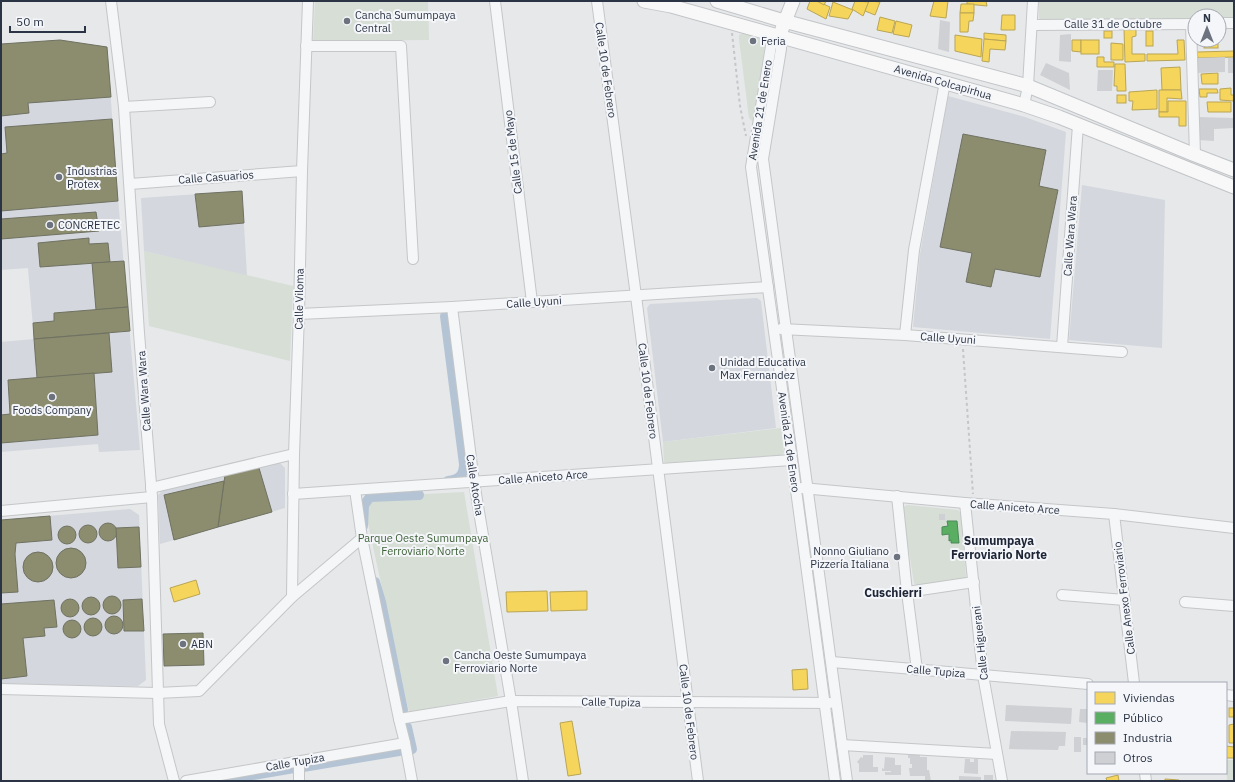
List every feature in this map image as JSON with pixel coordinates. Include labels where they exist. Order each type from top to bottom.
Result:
[{"type":"main road","name":"Avenida Colcapirhua","points":[[644,1],[671,6],[730,22],[1024,105],[1234,187]]},
{"type":"main road","name":"Avenida Colcapirhua","points":[[717,1],[784,21],[1028,86],[1234,170]]},
{"type":"main road","name":"Avenida 21 de Enero","points":[[780,37],[784,21],[793,1]]},
{"type":"street","name":"Calle Wara Wara","points":[[111,1],[124,107],[152,493],[159,724],[174,781]]},
{"type":"street","name":"Calle Viloma","points":[[292,597],[294,454],[308,1]]},
{"type":"street","name":"Calle 15 de Mayo","points":[[495,1],[532,302]]},
{"type":"street","name":"Calle 10 de Febrero","points":[[596,1],[636,296],[698,781]]},
{"type":"street","points":[[1024,105],[1028,86],[1033,1]]},
{"type":"street","name":"Calle 31 de Octubre","points":[[1032,25],[1187,24]]},
{"type":"street","name":"Avenida 21 de Enero","points":[[780,37],[771,46],[751,167],[796,487],[835,781]]},
{"type":"street","name":"Avenida 21 de Enero","points":[[780,37],[781,49],[763,159],[847,781]]},
{"type":"street","points":[[306,46],[401,46],[413,259]]},
{"type":"street","points":[[1193,48],[1195,155]]},
{"type":"street","points":[[905,335],[914,250],[945,82]]},
{"type":"street","points":[[124,107],[210,102]]},
{"type":"street","name":"Calle Wara Wara","points":[[1062,347],[1078,125]]},
{"type":"street","name":"Calle Casuarios","points":[[130,184],[302,171]]},
{"type":"street","name":"Calle Uyuni","points":[[299,314],[452,307],[768,287]]},
{"type":"street","name":"Calle Atocha","points":[[452,307],[474,482],[523,781]]},
{"type":"street","name":"Calle Uyuni","points":[[773,329],[905,335],[1122,352]]},
{"type":"street","points":[[1,511],[152,493],[294,454]]},
{"type":"street","name":"Calle Aniceto Arce","points":[[293,494],[792,460]]},
{"type":"street","name":"Calle Aniceto Arce","points":[[796,487],[965,503],[1114,514],[1234,528]]},
{"type":"street","points":[[355,490],[362,538],[412,781]]},
{"type":"street","points":[[897,496],[907,592],[918,670]]},
{"type":"street","name":"Calle Higuerani","points":[[965,503],[983,675],[1002,781]]},
{"type":"street","name":"Calle Anexo Ferroviario","points":[[1114,514],[1134,682]]},
{"type":"street","points":[[1,689],[157,693],[199,691],[292,597],[362,538]]},
{"type":"street","points":[[907,592],[974,582]]},
{"type":"street","points":[[1062,595],[1125,600]]},
{"type":"street","points":[[1184,602],[1234,606]]},
{"type":"street","name":"Calle Tupiza","points":[[832,662],[1087,684]]},
{"type":"street","name":"Calle Tupiza","points":[[399,719],[511,701],[836,702]]},
{"type":"street","name":"Calle Tupiza","points":[[186,781],[405,743]]},
{"type":"street","points":[[842,745],[997,754]]},
{"type":"street","points":[[299,762],[299,781]]},
{"type":"path","points":[[730,22],[740,106],[746,136]]},
{"type":"path","points":[[962,339],[973,495]]},
{"type":"shaded area","points":[[60,40],[107,47],[119,210],[140,450],[99,452],[98,444],[1,452],[1,342],[34,339],[28,268],[1,270],[1,44]]},
{"type":"shaded area","points":[[948,96],[1025,117],[1066,132],[1050,339],[913,327],[920,254]]},
{"type":"shaded area","points":[[1082,185],[1165,200],[1162,348],[1069,340]]},
{"type":"shaded area","points":[[242,191],[247,276],[144,251],[141,198]]},
{"type":"shaded area","name":"Unidad Educativa Max Fernandez","points":[[757,298],[761,301],[776,428],[663,442],[647,308],[650,304]]},
{"type":"shaded area","points":[[279,462],[285,468],[285,508],[160,544],[158,495],[165,488]]},
{"type":"shaded area","points":[[130,509],[139,515],[146,680],[138,686],[1,685],[1,520]]},
{"type":"green space","points":[[315,1],[428,1],[429,40],[313,41]]},
{"type":"green space","points":[[1039,1],[1234,1],[1234,19],[1227,19],[1227,8],[1187,8],[1187,19],[1040,20]]},
{"type":"green space","points":[[743,33],[760,39],[765,44],[754,118],[752,121],[749,118],[739,39],[739,35]]},
{"type":"green space","points":[[144,251],[293,286],[290,361],[149,326]]},
{"type":"green space","points":[[781,428],[784,453],[781,455],[664,462],[663,442]]},
{"type":"green space","name":"Parque Oeste Sumumpaya Ferroviario Norte","points":[[464,492],[498,696],[409,712],[364,505],[370,497]]},
{"type":"green space","points":[[907,505],[958,510],[961,514],[966,577],[961,582],[916,585],[914,583],[902,508]]},
{"type":"green space","points":[[1227,760],[1234,760],[1234,781],[1227,781]]},
{"type":"building: Viviendas","points":[[810,1],[817,1],[830,7],[826,19],[807,9]]},
{"type":"building: Viviendas","points":[[817,1],[826,1],[824,5]]},
{"type":"building: Viviendas","points":[[855,1],[869,2],[863,16],[852,9]]},
{"type":"building: Viviendas","points":[[869,1],[880,2],[875,15],[865,11]]},
{"type":"building: Viviendas","points":[[934,1],[948,1],[946,18],[930,16]]},
{"type":"building: Viviendas","points":[[967,1],[986,1],[987,6],[967,4]]},
{"type":"building: Viviendas","points":[[833,2],[853,10],[848,19],[829,16]]},
{"type":"building: Viviendas","points":[[961,4],[974,4],[974,13],[960,13]]},
{"type":"building: Viviendas","points":[[960,13],[974,13],[973,21],[969,21],[968,32],[960,32]]},
{"type":"building: Viviendas","points":[[1002,15],[1015,15],[1015,30],[1001,30]]},
{"type":"building: Viviendas","points":[[880,17],[895,21],[892,33],[877,30]]},
{"type":"building: Viviendas","points":[[896,21],[912,25],[909,37],[893,34]]},
{"type":"building: Viviendas","points":[[1124,29],[1136,29],[1136,36],[1132,37],[1132,54],[1145,54],[1145,61],[1125,62]]},
{"type":"building: Viviendas","points":[[1104,31],[1112,31],[1112,38],[1104,38]]},
{"type":"building: Viviendas","points":[[1146,31],[1153,31],[1153,46],[1146,46]]},
{"type":"building: Viviendas","points":[[984,33],[1006,35],[1006,41],[984,39]]},
{"type":"building: Viviendas","points":[[955,35],[982,39],[981,57],[955,51]]},
{"type":"building: Viviendas","points":[[984,39],[1006,41],[1005,50],[990,49],[989,62],[982,61]]},
{"type":"building: Viviendas","points":[[1072,40],[1081,40],[1081,52],[1072,51]]},
{"type":"building: Viviendas","points":[[1081,40],[1099,40],[1099,54],[1081,54]]},
{"type":"building: Viviendas","points":[[1177,40],[1184,40],[1185,60],[1147,61],[1147,54],[1178,54]]},
{"type":"building: Viviendas","points":[[1111,43],[1123,44],[1123,60],[1111,60]]},
{"type":"building: Viviendas","points":[[1234,51],[1234,57],[1198,58],[1197,52]]},
{"type":"building: Viviendas","points":[[1097,57],[1104,57],[1104,62],[1114,62],[1114,67],[1097,67]]},
{"type":"building: Viviendas","points":[[1115,64],[1125,64],[1126,91],[1117,91],[1117,86],[1114,86]]},
{"type":"building: Viviendas","points":[[1180,67],[1181,90],[1162,90],[1161,68]]},
{"type":"building: Viviendas","points":[[1218,73],[1218,84],[1202,84],[1201,74]]},
{"type":"building: Viviendas","points":[[1231,88],[1231,95],[1234,95],[1234,101],[1220,100],[1220,89]]},
{"type":"building: Viviendas","points":[[1199,89],[1217,89],[1218,93],[1207,93],[1207,97],[1200,97]]},
{"type":"building: Viviendas","points":[[1157,90],[1157,109],[1132,110],[1133,101],[1129,101],[1129,92]]},
{"type":"building: Viviendas","points":[[1159,90],[1181,90],[1182,99],[1167,98],[1167,112],[1159,112]]},
{"type":"building: Viviendas","points":[[1117,95],[1126,95],[1126,103],[1117,103]]},
{"type":"building: Viviendas","points":[[1168,101],[1186,101],[1186,126],[1179,126],[1179,117],[1159,117],[1159,112],[1168,112]]},
{"type":"building: Viviendas","points":[[1207,102],[1231,102],[1231,112],[1208,112]]},
{"type":"building: Viviendas","points":[[196,580],[200,594],[174,602],[170,588]]},
{"type":"building: Viviendas","points":[[547,591],[548,611],[507,612],[506,592]]},
{"type":"building: Viviendas","points":[[587,591],[587,610],[551,611],[550,592]]},
{"type":"building: Viviendas","points":[[807,669],[808,689],[793,690],[792,670]]},
{"type":"building: Viviendas","points":[[1229,708],[1234,708],[1234,717],[1229,717]]},
{"type":"building: Viviendas","points":[[572,721],[581,774],[568,776],[560,723]]},
{"type":"building: Viviendas","points":[[1234,724],[1234,743],[1229,743],[1229,725]]},
{"type":"building: Viviendas","points":[[1227,746],[1234,747],[1234,758],[1227,758]]},
{"type":"building: Viviendas","points":[[1118,775],[1119,781],[1107,781],[1106,778]]},
{"type":"building: Viviendas","points":[[1165,779],[1179,780],[1179,781],[1165,781]]},
{"type":"building: Público","points":[[947,521],[957,521],[959,543],[951,543],[951,540],[949,541],[949,534],[942,535],[942,527],[948,526]]},
{"type":"building: Industria","points":[[60,40],[107,47],[111,97],[28,103],[29,113],[1,116],[1,44]]},
{"type":"building: Industria","name":"Industrias Protex","points":[[112,119],[118,201],[1,211],[1,154],[7,153],[5,127]]},
{"type":"building: Industria","points":[[963,134],[1046,150],[1039,186],[1058,190],[1040,277],[995,269],[991,287],[966,282],[972,253],[940,247]]},
{"type":"building: Industria","points":[[242,191],[244,223],[199,227],[195,194]]},
{"type":"building: Industria","name":"CONCRETEC","points":[[96,212],[99,231],[1,239],[1,219]]},
{"type":"building: Industria","name":"CONCRETEC","points":[[89,238],[89,244],[108,243],[110,262],[40,267],[38,243]]},
{"type":"building: Industria","name":"CONCRETEC","points":[[124,261],[128,307],[96,310],[92,263]]},
{"type":"building: Industria","points":[[128,307],[130,331],[34,339],[33,323],[54,321],[54,313]]},
{"type":"building: Industria","points":[[109,333],[112,372],[37,378],[34,339]]},
{"type":"building: Industria","name":"Foods Company","points":[[94,373],[98,435],[1,443],[1,415],[10,414],[8,380]]},
{"type":"building: Industria","points":[[259,468],[272,512],[218,527],[225,475]]},
{"type":"building: Industria","points":[[224,481],[218,527],[174,540],[164,495]]},
{"type":"building: Industria","points":[[50,516],[52,540],[16,543],[15,554],[18,592],[1,593],[1,520]]},
{"type":"building: Industria","points":[[108,523],[114,526],[117,532],[114,538],[108,541],[102,538],[99,532],[102,526]]},
{"type":"building: Industria","points":[[88,525],[94,528],[97,534],[94,540],[88,543],[82,540],[79,534],[82,528]]},
{"type":"building: Industria","points":[[67,526],[73,529],[76,535],[73,541],[67,544],[61,541],[58,535],[61,529]]},
{"type":"building: Industria","points":[[139,527],[141,567],[118,568],[116,528]]},
{"type":"building: Industria","points":[[71,548],[77,549],[85,557],[85,569],[77,577],[71,578],[65,577],[57,569],[56,563],[57,557],[65,549]]},
{"type":"building: Industria","points":[[38,552],[44,553],[52,561],[52,573],[44,581],[38,582],[32,581],[24,573],[23,567],[24,561],[32,553]]},
{"type":"building: Industria","points":[[112,596],[118,599],[121,605],[118,611],[112,614],[106,611],[103,605],[106,599]]},
{"type":"building: Industria","points":[[91,597],[97,600],[100,606],[97,612],[91,615],[85,612],[82,606],[85,600]]},
{"type":"building: Industria","points":[[70,599],[76,602],[79,608],[76,614],[70,617],[64,614],[61,608],[64,602]]},
{"type":"building: Industria","points":[[142,599],[144,631],[124,631],[123,600]]},
{"type":"building: Industria","points":[[54,600],[57,627],[44,628],[45,636],[23,638],[27,676],[1,679],[1,604]]},
{"type":"building: Industria","points":[[114,616],[120,619],[123,625],[120,631],[114,634],[108,631],[105,625],[108,619]]},
{"type":"building: Industria","points":[[93,618],[99,621],[102,627],[99,633],[93,636],[87,633],[84,627],[87,621]]},
{"type":"building: Industria","points":[[72,620],[78,623],[81,629],[78,635],[72,638],[66,635],[63,629],[66,623]]},
{"type":"building: Industria","name":"ABN","points":[[203,633],[204,665],[164,666],[163,634]]},
{"type":"building: Otros","points":[[940,20],[950,22],[949,52],[938,49]]},
{"type":"building: Otros","points":[[1071,34],[1071,62],[1059,61],[1060,35]]},
{"type":"building: Otros","points":[[1225,57],[1225,72],[1196,73],[1195,58]]},
{"type":"building: Otros","points":[[1228,58],[1234,58],[1234,73],[1228,73]]},
{"type":"building: Otros","points":[[1046,63],[1069,73],[1070,90],[1040,75]]},
{"type":"building: Otros","points":[[1098,70],[1113,70],[1112,91],[1097,91]]},
{"type":"building: Otros","points":[[1196,117],[1234,118],[1234,128],[1214,129],[1214,141],[1198,140]]},
{"type":"building: Otros","points":[[939,514],[945,514],[945,520],[939,520]]},
{"type":"building: Otros","points":[[1006,705],[1072,708],[1071,724],[1005,721]]},
{"type":"building: Otros","points":[[1080,709],[1087,709],[1087,723],[1079,722]]},
{"type":"building: Otros","points":[[1011,731],[1066,732],[1065,746],[1059,746],[1058,750],[1009,749]]},
{"type":"building: Otros","points":[[1074,737],[1081,737],[1081,752],[1074,752]]},
{"type":"building: Otros","points":[[1083,738],[1087,738],[1087,745],[1083,745]]},
{"type":"building: Otros","points":[[863,755],[873,755],[873,767],[878,767],[878,772],[859,772],[859,764],[857,762],[861,757],[863,758]]},
{"type":"building: Otros","points":[[908,755],[920,755],[920,757],[927,757],[927,770],[929,770],[931,781],[925,781],[925,776],[910,776],[909,768],[912,768],[912,764],[910,764],[910,758],[908,758]]},
{"type":"building: Otros","points":[[885,757],[895,758],[895,765],[901,765],[901,775],[885,775],[885,772],[891,771],[882,771],[882,768],[884,769]]},
{"type":"building: Otros","points":[[965,759],[970,759],[970,762],[974,762],[974,759],[978,759],[978,774],[964,773]]},
{"type":"building: Otros","points":[[984,775],[993,775],[993,781],[984,781]]},
{"type":"building: Otros","points":[[959,776],[981,777],[981,781],[959,781]]},
{"type":"waterway","points":[[445,316],[464,464],[462,474],[458,478],[448,481]]},
{"type":"waterway","points":[[363,526],[364,505],[370,497],[419,495]]},
{"type":"waterway","points":[[375,582],[381,602],[403,710]]},
{"type":"waterway","points":[[407,727],[412,749]]},
{"type":"waterway","points":[[303,767],[399,751]]},
{"type":"waterway","points":[[218,781],[294,768]]},
{"type":"place","name":"Cancha Sumumpaya Central","points":[[347,21]]},
{"type":"place","name":"Feria","points":[[753,41]]},
{"type":"place","name":"Industrias Protex","points":[[59,177]]},
{"type":"place","name":"CONCRETEC","points":[[50,225]]},
{"type":"place","name":"Unidad Educativa Max Fernandez","points":[[712,368]]},
{"type":"place","name":"Foods Company","points":[[52,397]]},
{"type":"place","name":"Nonno Giuliano Pizzería Italiana","points":[[897,557]]},
{"type":"place","name":"ABN","points":[[183,644]]},
{"type":"place","name":"Cancha Oeste Sumumpaya Ferroviario Norte","points":[[446,661]]},
{"type":"district","name":"Sumumpaya Ferroviario Norte","points":[[999,548]]},
{"type":"district","name":"Cuschierri","points":[[893,593]]}]
